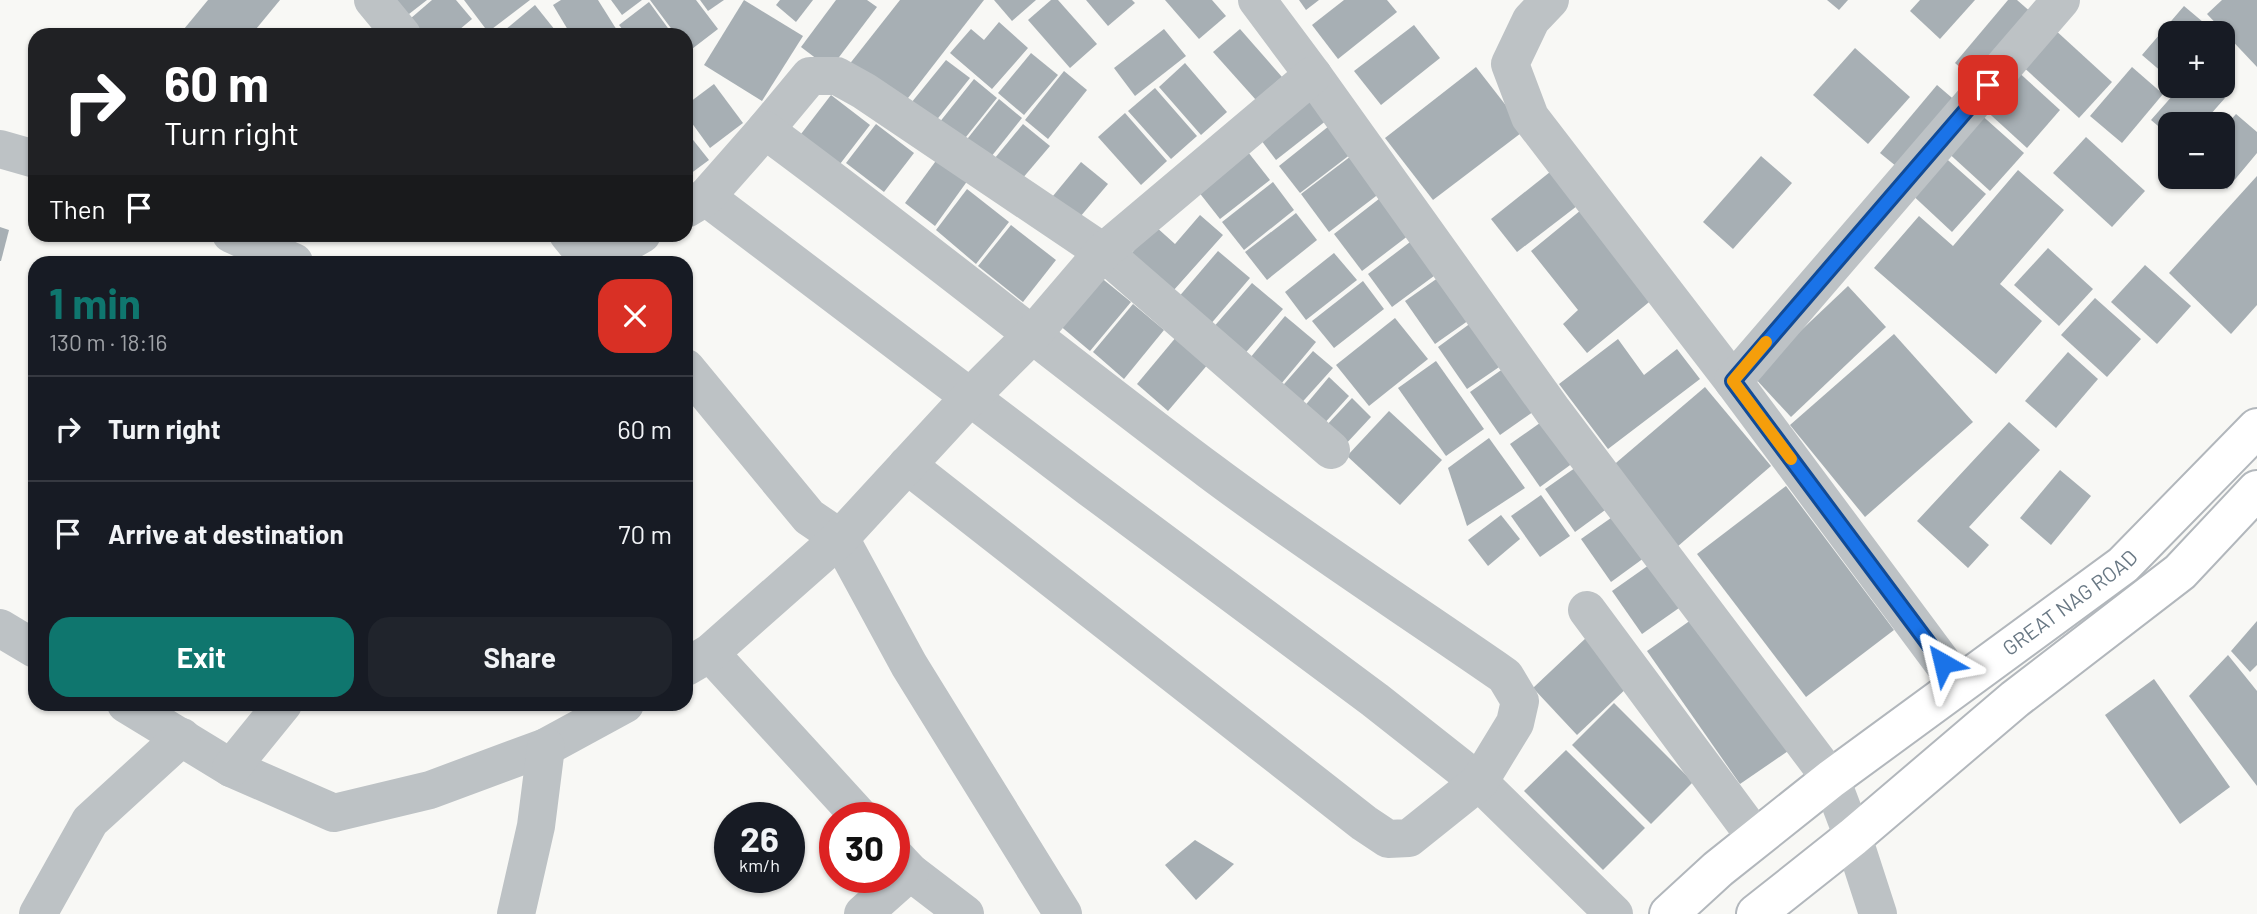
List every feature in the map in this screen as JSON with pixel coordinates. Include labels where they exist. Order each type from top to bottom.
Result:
[{"type":"main road","name":"GREAT NAG ROAD","points":[[1669,914],[1718,869],[1831,779],[2123,565],[2257,428]]},
{"type":"main road","name":"GREAT NAG ROAD","points":[[1756,914],[1853,837],[2015,699],[2180,572],[2257,490]]},
{"type":"street","points":[[373,0],[396,28]]},
{"type":"street","points":[[1257,0],[1553,411],[1831,779],[1878,914]]},
{"type":"street","points":[[1550,0],[1531,20],[1510,64],[1530,117],[1733,381],[1959,685]]},
{"type":"street","points":[[1733,381],[2061,0]]},
{"type":"street","points":[[845,802],[698,660],[840,538],[970,397],[1032,335],[1103,252],[1313,75]]},
{"type":"street","points":[[1331,450],[1103,252],[876,99],[837,76],[810,76],[765,130],[696,203],[970,397],[1374,699],[1479,782],[1615,914]]},
{"type":"street","points":[[765,130],[866,204],[1212,473],[1505,677],[1520,701],[1515,723],[1479,782],[1409,838],[1388,839],[1342,806],[907,465]]},
{"type":"street","points":[[0,149],[28,157]]},
{"type":"street","points":[[249,242],[280,256]]},
{"type":"street","points":[[575,242],[588,256]]},
{"type":"street","points":[[604,256],[628,242]]},
{"type":"street","points":[[693,376],[809,517],[840,538],[909,665],[1058,913]]},
{"type":"street","points":[[1587,610],[1756,838]]},
{"type":"street","points":[[0,628],[28,645]]},
{"type":"street","points":[[138,711],[231,768],[334,813],[430,790],[546,747],[612,711]]},
{"type":"street","points":[[231,768],[277,711]]},
{"type":"street","points":[[38,914],[90,821],[182,737]]},
{"type":"street","points":[[516,914],[536,827],[546,747]]},
{"type":"street","points":[[910,869],[965,914]]},
{"type":"street","points":[[863,914],[879,893]]},
{"type":"building","points":[[208,0],[280,0],[257,28],[185,28]]},
{"type":"building","points":[[384,0],[427,0],[400,21]]},
{"type":"building","points":[[432,0],[456,0],[472,19],[461,28],[405,28],[403,25]]},
{"type":"building","points":[[464,0],[530,0],[493,28],[485,28]]},
{"type":"building","points":[[561,0],[598,0],[616,28],[567,28],[553,5]]},
{"type":"building","points":[[611,0],[642,0],[622,15]]},
{"type":"building","points":[[650,0],[696,0],[718,29],[693,48],[693,28],[671,28]]},
{"type":"building","points":[[700,0],[724,0],[708,11]]},
{"type":"building","points":[[744,0],[803,36],[762,101],[704,65]]},
{"type":"building","points":[[780,0],[813,0],[796,22],[776,5]]},
{"type":"building","points":[[836,0],[867,0],[877,7],[830,69],[801,47]]},
{"type":"building","points":[[900,0],[984,0],[901,107],[848,66]]},
{"type":"building","points":[[994,0],[1036,0],[1012,21]]},
{"type":"building","points":[[1051,0],[1058,0],[1097,44],[1070,68],[1028,20]]},
{"type":"building","points":[[1086,0],[1132,0],[1135,3],[1108,26]]},
{"type":"building","points":[[1165,0],[1212,0],[1226,16],[1199,39]]},
{"type":"building","points":[[1299,0],[1319,0],[1306,10]]},
{"type":"building","points":[[1344,0],[1387,0],[1397,12],[1338,59],[1312,25]]},
{"type":"building","points":[[1827,0],[1848,0],[1839,10]]},
{"type":"building","points":[[1920,0],[1975,0],[1940,39],[1910,11]]},
{"type":"building","points":[[2008,0],[2017,0],[2033,14],[1977,82],[1955,63]]},
{"type":"building","points":[[2222,0],[2257,0],[2257,67],[2235,44],[2235,21],[2214,21],[2207,14]]},
{"type":"building","points":[[649,2],[668,28],[621,28],[619,25]]},
{"type":"building","points":[[535,5],[553,28],[507,28]]},
{"type":"building","points":[[2184,6],[2202,21],[2171,21]]},
{"type":"building","points":[[999,22],[1028,48],[992,89],[950,53],[971,29],[984,40]]},
{"type":"building","points":[[1414,25],[1440,58],[1381,105],[1354,71]]},
{"type":"building","points":[[2053,28],[2112,82],[2079,118],[2020,64]]},
{"type":"building","points":[[1164,29],[1186,56],[1135,96],[1114,68]]},
{"type":"building","points":[[1240,29],[1282,77],[1256,100],[1213,52]]},
{"type":"building","points":[[2158,36],[2158,69],[2142,55]]},
{"type":"building","points":[[1855,48],[1910,97],[1868,144],[1813,95]]},
{"type":"building","points":[[1031,53],[1058,75],[1024,115],[998,93]]},
{"type":"building","points":[[946,60],[970,78],[931,127],[907,108]]},
{"type":"building","points":[[1185,63],[1227,112],[1201,135],[1159,87]]},
{"type":"building","points":[[1476,67],[1525,130],[1433,200],[1385,138]]},
{"type":"building","points":[[2132,67],[2158,90],[2160,98],[2122,143],[2090,116]]},
{"type":"building","points":[[2015,69],[2060,110],[2027,148],[1981,106]]},
{"type":"building","points":[[1064,71],[1087,90],[1048,139],[1025,120]]},
{"type":"building","points":[[974,79],[997,98],[958,147],[935,128]]},
{"type":"building","points":[[714,84],[743,123],[710,148],[693,125],[693,100]]},
{"type":"building","points":[[1937,85],[1958,103],[1902,171],[1880,153]]},
{"type":"building","points":[[1155,88],[1197,136],[1171,159],[1128,111]]},
{"type":"building","points":[[1305,93],[1327,120],[1276,160],[1255,132]]},
{"type":"building","points":[[831,95],[870,125],[840,164],[801,134]]},
{"type":"building","points":[[2170,98],[2225,98],[2213,112],[2158,112]]},
{"type":"building","points":[[999,99],[1022,118],[983,167],[960,148]]},
{"type":"building","points":[[1978,112],[2024,153],[1990,191],[1944,149]]},
{"type":"building","points":[[2158,112],[2158,126],[2151,120]]},
{"type":"building","points":[[1125,113],[1167,161],[1141,185],[1098,137]]},
{"type":"building","points":[[2235,115],[2257,132],[2257,153],[2235,179]]},
{"type":"building","points":[[876,124],[914,153],[884,192],[846,163]]},
{"type":"building","points":[[1023,124],[1050,146],[1016,186],[990,164]]},
{"type":"building","points":[[1329,126],[1351,154],[1300,193],[1279,166]]},
{"type":"building","points":[[2086,137],[2145,191],[2112,227],[2053,173]]},
{"type":"building","points":[[693,140],[709,160],[693,172]]},
{"type":"building","points":[[1248,152],[1270,180],[1220,219],[1198,191]]},
{"type":"building","points":[[1940,153],[1986,194],[1952,232],[1907,190]]},
{"type":"building","points":[[1351,156],[1380,193],[1329,232],[1301,194]]},
{"type":"building","points":[[1761,156],[1792,183],[1733,249],[1703,222]]},
{"type":"building","points":[[938,158],[968,180],[935,226],[905,203]]},
{"type":"building","points":[[1081,162],[1108,184],[1074,224],[1048,202]]},
{"type":"building","points":[[2018,170],[2064,210],[2000,284],[2042,321],[1996,374],[1874,268],[1919,216],[1953,246]]},
{"type":"building","points":[[1550,172],[1577,206],[1517,252],[1491,219]]},
{"type":"building","points":[[2257,176],[2257,305],[2231,334],[2169,273]]},
{"type":"building","points":[[1273,182],[1294,210],[1244,250],[1222,222]]},
{"type":"building","points":[[967,189],[1009,222],[976,264],[936,230]]},
{"type":"building","points":[[1384,195],[1413,232],[1362,271],[1334,234]]},
{"type":"building","points":[[1581,210],[1654,298],[1587,353],[1563,324],[1578,310],[1531,251]]},
{"type":"building","points":[[1296,213],[1317,240],[1267,280],[1245,252]]},
{"type":"building","points":[[1200,215],[1223,235],[1173,291],[1131,254],[1155,226],[1175,244]]},
{"type":"building","points":[[1011,225],[1056,260],[1023,302],[978,266]]},
{"type":"building","points":[[0,227],[9,230],[1,261],[0,261]]},
{"type":"building","points":[[1414,239],[1438,273],[1392,307],[1368,274]]},
{"type":"building","points":[[2048,248],[2093,289],[2059,326],[2014,285]]},
{"type":"building","points":[[1218,251],[1250,278],[1209,326],[1177,299]]},
{"type":"building","points":[[1334,253],[1357,280],[1306,320],[1285,292]]},
{"type":"building","points":[[2145,265],[2191,306],[2157,344],[2111,302]]},
{"type":"building","points":[[1442,275],[1472,318],[1435,344],[1405,301]]},
{"type":"building","points":[[1099,276],[1131,302],[1090,351],[1058,324]]},
{"type":"building","points":[[1363,281],[1384,309],[1334,348],[1312,321]]},
{"type":"building","points":[[1252,283],[1283,309],[1242,357],[1211,330]]},
{"type":"building","points":[[1848,286],[1886,327],[1791,417],[1753,376]]},
{"type":"building","points":[[2095,298],[2141,339],[2107,377],[2061,335]]},
{"type":"building","points":[[1133,304],[1164,330],[1124,379],[1093,352]]},
{"type":"building","points":[[1285,316],[1316,342],[1276,390],[1245,364]]},
{"type":"building","points":[[1395,318],[1428,359],[1369,406],[1336,365]]},
{"type":"building","points":[[1475,320],[1505,363],[1467,389],[1438,347]]},
{"type":"building","points":[[1894,334],[1973,422],[1865,517],[1790,425]]},
{"type":"building","points":[[1177,336],[1209,363],[1168,411],[1137,384]]},
{"type":"building","points":[[1618,339],[1644,375],[1677,349],[1700,379],[1608,449],[1559,384]]},
{"type":"building","points":[[1313,351],[1333,368],[1297,408],[1278,391]]},
{"type":"building","points":[[2068,352],[2098,379],[2056,428],[2025,401]]},
{"type":"building","points":[[1436,361],[1484,429],[1446,456],[1398,388]]},
{"type":"building","points":[[1507,366],[1537,409],[1500,435],[1470,392]]},
{"type":"building","points":[[1329,377],[1349,396],[1322,426],[1303,408]]},
{"type":"building","points":[[1705,387],[1771,466],[1677,547],[1610,468]]},
{"type":"building","points":[[1352,398],[1371,417],[1344,446],[1324,428]]},
{"type":"building","points":[[1389,411],[1442,460],[1400,505],[1347,456]]},
{"type":"building","points":[[1547,418],[1577,460],[1540,487],[1510,444]]},
{"type":"building","points":[[2009,422],[2040,450],[1969,527],[1989,545],[1968,568],[1917,521]]},
{"type":"building","points":[[1489,438],[1525,488],[1467,526],[1448,468]]},
{"type":"building","points":[[1582,463],[1612,505],[1575,532],[1545,489]]},
{"type":"building","points":[[2060,470],[2091,496],[2051,545],[2020,518]]},
{"type":"building","points":[[1786,486],[1894,630],[1806,697],[1697,554]]},
{"type":"building","points":[[1541,495],[1570,536],[1540,557],[1511,516]]},
{"type":"building","points":[[1618,513],[1648,555],[1611,582],[1581,539]]},
{"type":"building","points":[[1501,515],[1520,539],[1488,566],[1468,540]]},
{"type":"building","points":[[1649,565],[1679,608],[1642,634],[1612,591]]},
{"type":"building","points":[[1698,615],[1791,749],[1740,784],[1647,651]]},
{"type":"building","points":[[2257,621],[2257,665],[2250,672],[2231,651]]},
{"type":"building","points":[[1587,637],[1631,684],[1577,735],[1533,688]]},
{"type":"building","points":[[2228,655],[2257,691],[2257,786],[2189,696]]},
{"type":"building","points":[[2154,679],[2230,787],[2180,824],[2105,715]]},
{"type":"building","points":[[1614,703],[1693,782],[1651,824],[1572,745]]},
{"type":"building","points":[[1566,750],[1645,828],[1603,870],[1524,791]]},
{"type":"building","points":[[1195,840],[1234,864],[1196,900],[1165,865]]},
{"type":"slow traffic","points":[[1766,342],[1733,381],[1791,459]]},
{"type":"route","points":[[1943,663],[1733,381],[1988,85]]}]
